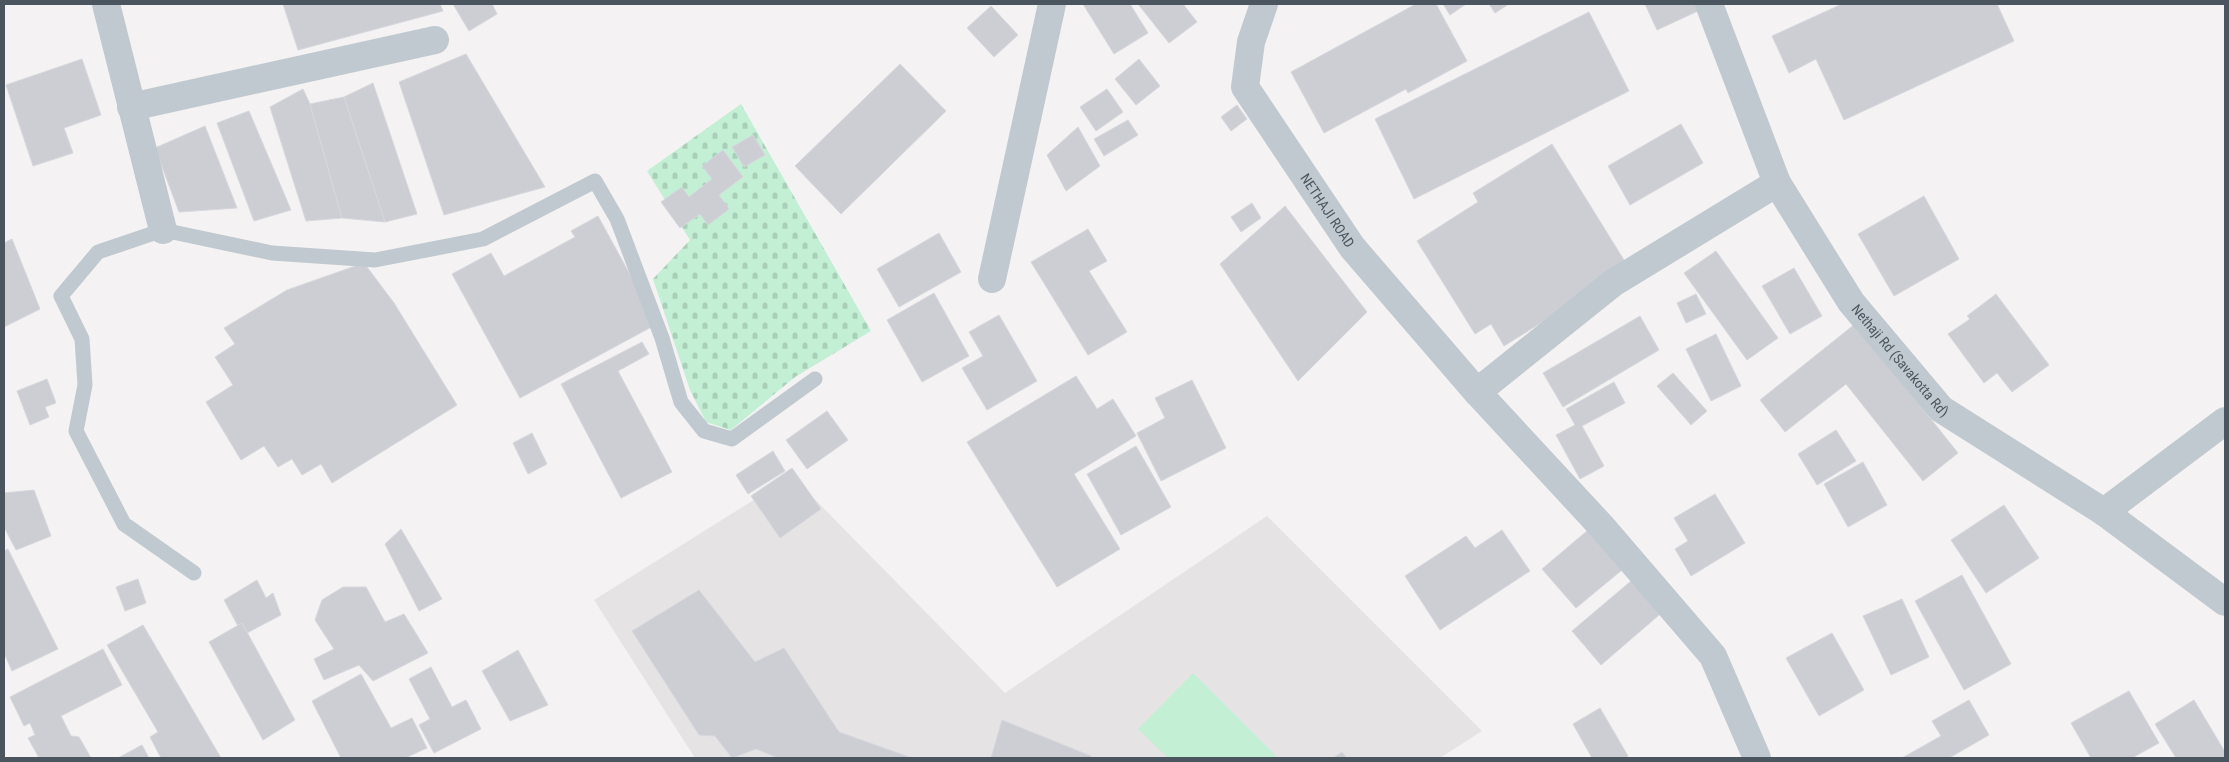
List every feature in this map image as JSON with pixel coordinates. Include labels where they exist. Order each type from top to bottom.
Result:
[{"type":"street","points":[[106,4],[163,230]]},
{"type":"street","points":[[992,279],[1052,4]]},
{"type":"street","name":"NETHAJI ROAD","points":[[1264,4],[1251,42],[1245,87],[1352,247],[1477,392],[1603,528],[1713,656],[1757,758]]},
{"type":"street","name":"Nethaji Rd (Savakotta Rd)","points":[[1709,4],[1777,183],[1852,302],[1941,409],[2104,512],[2225,602]]},
{"type":"street","points":[[131,107],[435,40]]},
{"type":"street","points":[[1477,392],[1613,283],[1777,183]]},
{"type":"street","points":[[2104,512],[2225,421]]},
{"type":"lane","points":[[194,574],[124,524],[76,431],[85,385],[82,338],[62,296],[98,252],[163,230],[272,253],[375,260],[483,239],[595,181],[617,219],[662,338],[681,402],[704,432],[732,439],[814,379]]},
{"type":"shaded area","points":[[792,476],[1005,693],[1267,516],[1482,731],[1440,758],[695,758],[594,600]]},
{"type":"green space","points":[[741,104],[871,331],[795,377],[731,430],[706,422],[690,390],[653,279],[690,240],[647,171]]},
{"type":"green space","points":[[1193,673],[1278,758],[1168,758],[1138,729]]},
{"type":"building","points":[[283,4],[440,4],[443,11],[298,50]]},
{"type":"building","points":[[453,4],[492,4],[497,14],[469,31]]},
{"type":"building","points":[[1083,4],[1130,4],[1148,33],[1114,54]]},
{"type":"building","points":[[1138,4],[1183,4],[1197,22],[1169,43]]},
{"type":"building","points":[[1416,4],[1436,4],[1467,61],[1408,93],[1406,89],[1324,133],[1291,72]]},
{"type":"building","points":[[1443,4],[1466,4],[1450,15]]},
{"type":"building","points":[[1489,4],[1509,4],[1495,13]]},
{"type":"building","points":[[1645,4],[1695,4],[1698,11],[1657,30]]},
{"type":"building","points":[[1842,4],[1997,4],[2014,41],[1844,120],[1816,59],[1789,73],[1772,36]]},
{"type":"building","points":[[991,6],[1018,35],[994,57],[967,28]]},
{"type":"building","points":[[1589,12],[1629,91],[1414,199],[1375,119]]},
{"type":"building","points":[[466,54],[545,187],[444,215],[399,82]]},
{"type":"building","points":[[82,59],[101,115],[64,128],[73,153],[33,166],[6,85]]},
{"type":"building","points":[[1139,59],[1160,86],[1136,105],[1115,79]]},
{"type":"building","points":[[900,64],[946,111],[841,214],[795,166]]},
{"type":"building","points":[[373,83],[417,214],[385,222],[344,97]]},
{"type":"building","points":[[303,89],[310,104],[342,218],[306,221],[270,107]]},
{"type":"building","points":[[1107,89],[1123,112],[1096,131],[1080,107]]},
{"type":"building","points":[[344,97],[385,222],[342,218],[310,104]]},
{"type":"building","points":[[1237,105],[1247,119],[1231,131],[1221,117]]},
{"type":"building","points":[[249,111],[291,210],[254,221],[217,123]]},
{"type":"building","points":[[1128,120],[1138,135],[1104,156],[1094,139]]},
{"type":"building","points":[[1681,124],[1703,163],[1630,205],[1608,166]]},
{"type":"building","points":[[205,126],[237,208],[179,212],[155,148]]},
{"type":"building","points":[[1078,127],[1100,166],[1066,191],[1047,155]]},
{"type":"building","points":[[753,135],[765,155],[744,167],[732,147]]},
{"type":"building","points":[[1552,144],[1629,268],[1504,346],[1491,324],[1475,334],[1417,241],[1478,202],[1473,193]]},
{"type":"building","points":[[723,150],[743,177],[719,195],[729,209],[708,225],[700,214],[680,228],[661,202],[682,187],[689,197],[712,179],[702,166]]},
{"type":"building","points":[[1924,196],[1959,259],[1894,296],[1858,234]]},
{"type":"building","points":[[1252,203],[1261,218],[1241,232],[1231,217]]},
{"type":"building","points":[[1285,206],[1367,312],[1298,381],[1220,264]]},
{"type":"building","points":[[598,216],[657,324],[520,398],[452,274],[491,253],[504,276],[575,237],[571,231]]},
{"type":"building","points":[[1088,229],[1107,261],[1089,271],[1127,332],[1088,355],[1031,262]]},
{"type":"building","points":[[939,233],[961,272],[899,307],[877,269]]},
{"type":"building","points":[[12,239],[40,309],[4,327],[4,243]]},
{"type":"building","points":[[1716,251],[1778,338],[1747,360],[1684,273]]},
{"type":"building","points":[[364,263],[394,303],[457,405],[332,483],[321,464],[302,475],[292,459],[278,467],[264,446],[241,460],[206,402],[233,385],[215,357],[235,344],[224,328],[287,290]]},
{"type":"building","points":[[1794,268],[1822,316],[1790,334],[1762,286]]},
{"type":"building","points":[[934,293],[969,356],[922,382],[887,320]]},
{"type":"building","points":[[1696,294],[1706,314],[1686,323],[1677,303]]},
{"type":"building","points":[[1996,294],[2049,365],[2012,392],[1997,373],[1984,383],[1948,334],[1970,319],[1967,316]]},
{"type":"building","points":[[999,315],[1037,381],[987,410],[962,368],[983,356],[969,332]]},
{"type":"building","points":[[1640,316],[1659,350],[1563,407],[1543,373]]},
{"type":"building","points":[[1855,324],[1958,453],[1923,481],[1846,384],[1785,432],[1760,400]]},
{"type":"building","points":[[1716,334],[1741,386],[1711,401],[1686,349]]},
{"type":"building","points":[[642,342],[649,354],[618,371],[672,472],[621,498],[561,384]]},
{"type":"building","points":[[1673,373],[1707,411],[1691,425],[1657,386]]},
{"type":"building","points":[[1076,376],[1097,409],[1113,399],[1136,436],[1074,474],[1120,549],[1057,587],[967,442]]},
{"type":"building","points":[[47,379],[56,403],[45,407],[49,417],[30,425],[17,391]]},
{"type":"building","points":[[1192,380],[1226,448],[1161,481],[1137,433],[1165,418],[1155,398]]},
{"type":"building","points":[[1614,382],[1625,403],[1582,426],[1604,466],[1580,479],[1556,435],[1575,425],[1566,409]]},
{"type":"building","points":[[827,411],[848,440],[807,469],[786,440]]},
{"type":"building","points":[[1836,430],[1856,461],[1817,485],[1798,454]]},
{"type":"building","points":[[532,433],[547,464],[528,474],[513,443]]},
{"type":"building","points":[[1136,446],[1171,507],[1121,535],[1087,474]]},
{"type":"building","points":[[773,451],[785,471],[748,494],[736,475]]},
{"type":"building","points":[[1863,462],[1887,505],[1848,527],[1824,484]]},
{"type":"building","points":[[792,468],[821,509],[780,538],[751,496]]},
{"type":"building","points":[[34,490],[51,536],[16,550],[4,527],[4,493]]},
{"type":"building","points":[[1715,494],[1745,543],[1691,576],[1675,549],[1688,541],[1674,518]]},
{"type":"building","points":[[2004,505],[2039,558],[1986,593],[1951,540]]},
{"type":"building","points":[[1594,525],[1628,565],[1576,608],[1542,569]]},
{"type":"building","points":[[401,529],[442,599],[419,611],[385,544]]},
{"type":"building","points":[[1502,530],[1530,571],[1440,630],[1405,576],[1466,536],[1475,548]]},
{"type":"building","points":[[8,549],[58,649],[12,671],[4,653],[4,551]]},
{"type":"building","points":[[1644,570],[1673,603],[1601,665],[1572,631]]},
{"type":"building","points":[[1962,575],[2011,664],[1964,690],[1915,601]]},
{"type":"building","points":[[138,579],[146,603],[125,611],[116,587]]},
{"type":"building","points":[[257,580],[266,598],[273,593],[281,615],[247,633],[242,623],[238,626],[224,600]]},
{"type":"building","points":[[343,587],[366,587],[385,622],[404,614],[428,653],[373,681],[359,665],[324,680],[314,659],[334,649],[315,620],[322,600]]},
{"type":"building","points":[[699,590],[755,662],[784,648],[839,732],[912,758],[778,758],[756,749],[732,758],[715,736],[699,735],[632,631]]},
{"type":"building","points":[[1902,599],[1929,657],[1891,675],[1863,616]]},
{"type":"building","points":[[242,623],[295,720],[263,740],[209,642]]},
{"type":"building","points":[[143,625],[221,758],[161,758],[150,737],[158,732],[107,645]]},
{"type":"building","points":[[1832,633],[1864,690],[1819,716],[1786,658]]},
{"type":"building","points":[[103,649],[122,685],[61,716],[71,736],[79,737],[91,758],[39,758],[28,738],[35,735],[30,723],[24,726],[10,697]]},
{"type":"building","points":[[518,650],[548,705],[510,721],[482,671]]},
{"type":"building","points":[[431,667],[452,707],[466,700],[481,729],[434,753],[419,725],[430,719],[409,679]]},
{"type":"building","points":[[361,674],[391,728],[412,718],[427,748],[405,758],[341,758],[312,701]]},
{"type":"building","points":[[2129,691],[2159,743],[2132,758],[2091,758],[2071,723]]},
{"type":"building","points":[[1969,700],[1989,735],[1949,758],[1902,758],[1941,736],[1932,721]]},
{"type":"building","points":[[2194,700],[2225,752],[2225,756],[2222,758],[2176,758],[2155,724]]},
{"type":"building","points":[[1600,708],[1628,756],[1625,758],[1592,758],[1573,724]]},
{"type":"building","points":[[1002,720],[1091,756],[1091,758],[991,758]]},
{"type":"building","points":[[142,745],[149,758],[118,758]]},
{"type":"building","points":[[1342,752],[1347,758],[1333,758]]}]
